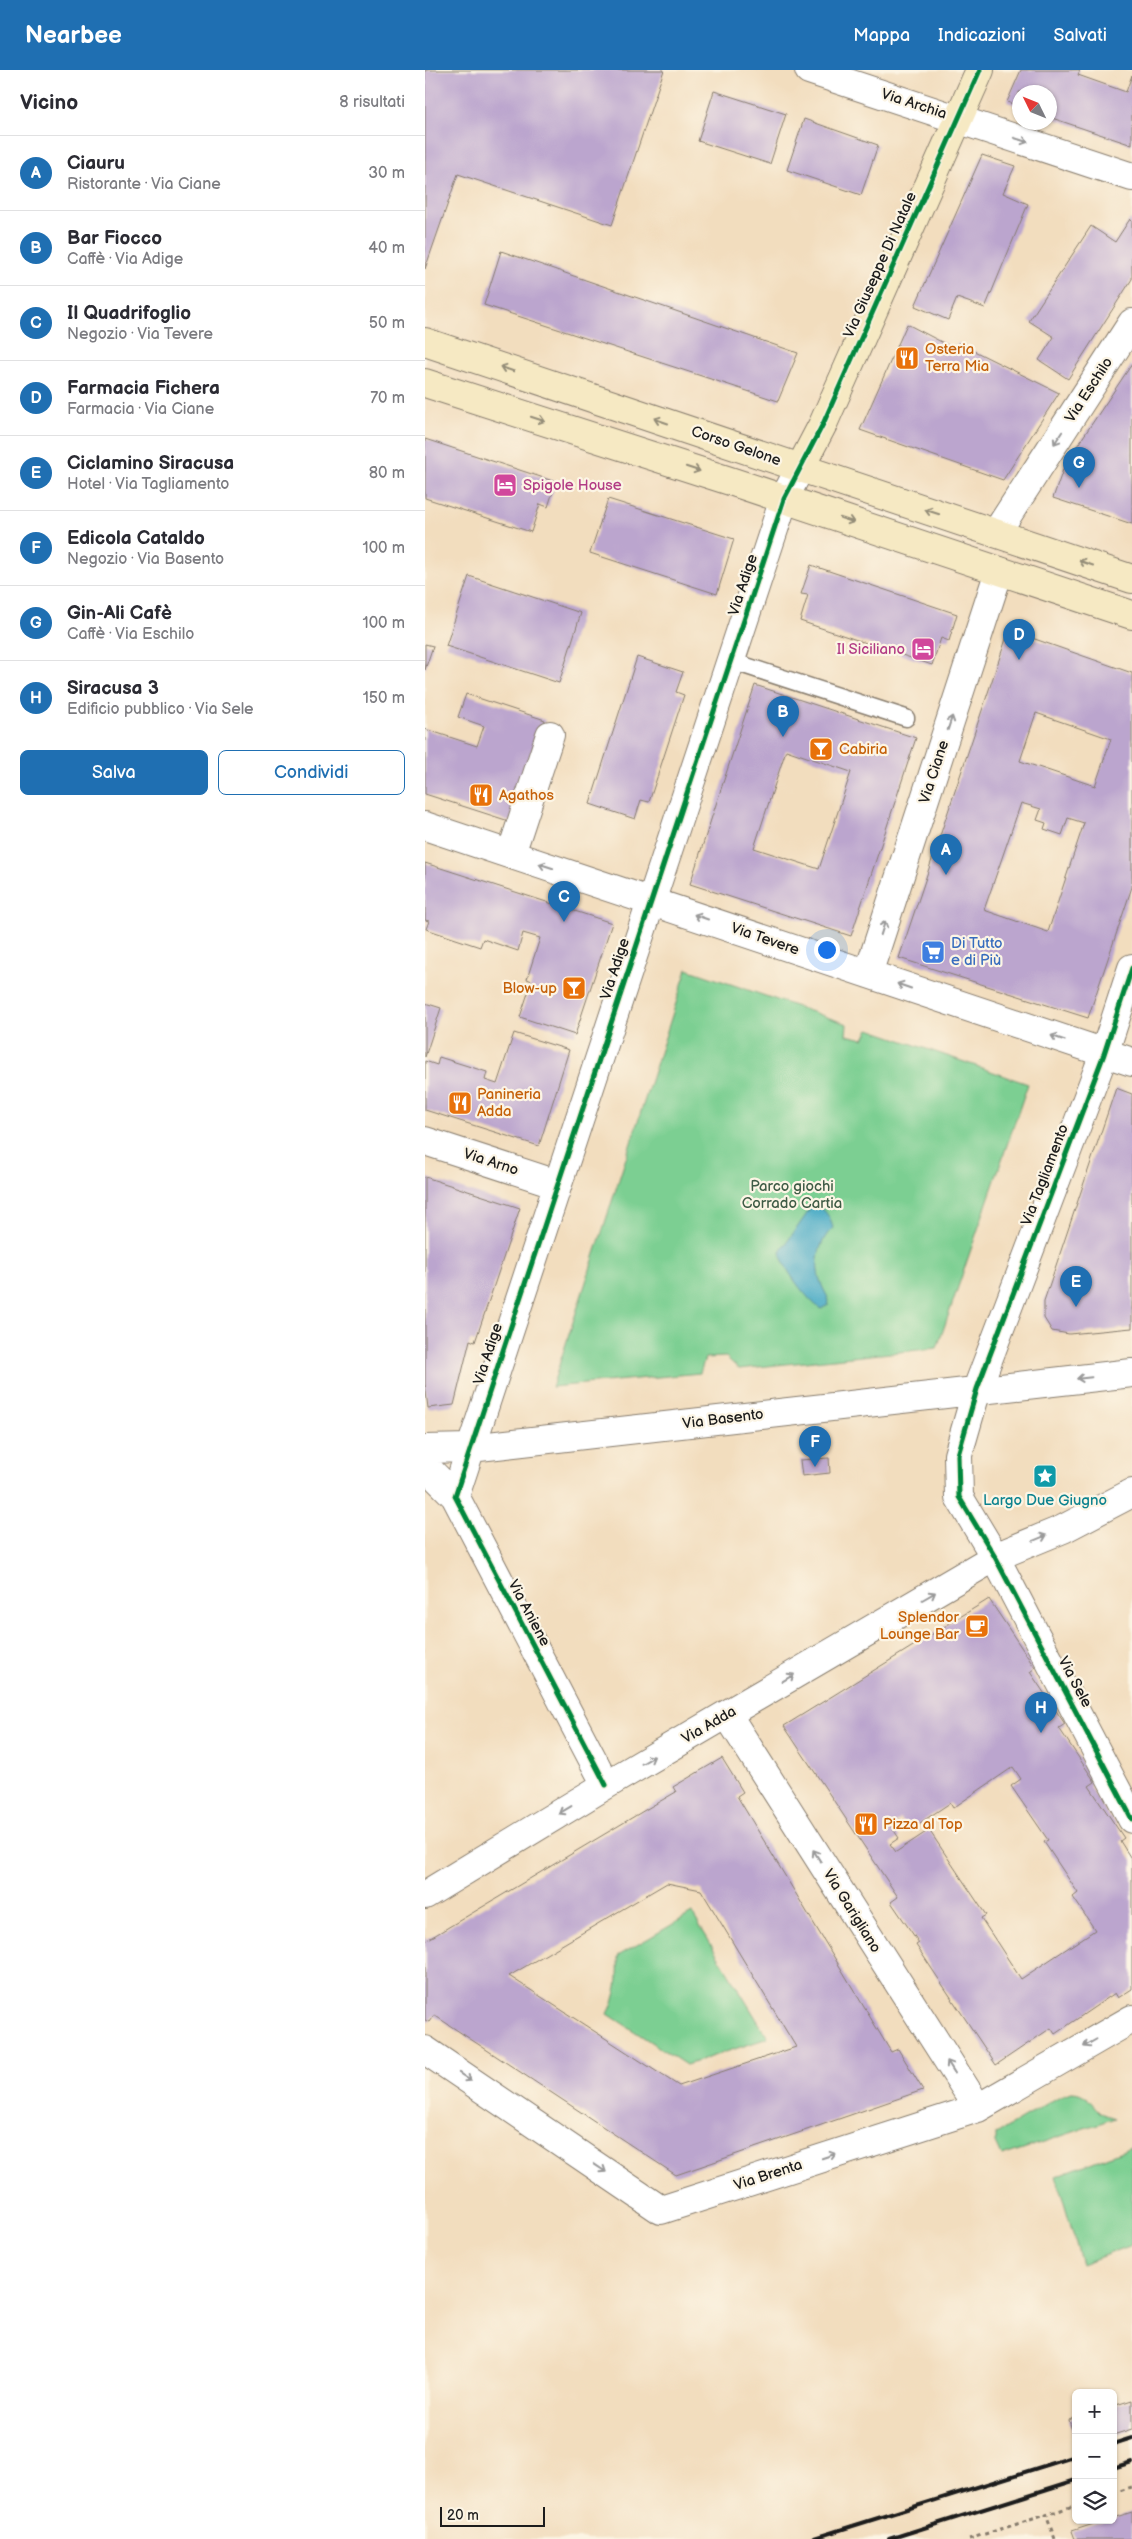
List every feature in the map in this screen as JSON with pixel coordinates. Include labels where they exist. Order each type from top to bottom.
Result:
[{"type":"main road","name":"Via Giuseppe Di Natale","points":[[800,468],[823,424],[980,70]]},
{"type":"main road","name":"Corso Gelone","points":[[425,342],[1132,579]]},
{"type":"main road","points":[[425,383],[784,499],[1132,615]]},
{"type":"street","name":"Via Archia","points":[[809,70],[1132,177]]},
{"type":"street","name":"Via Eschilo","points":[[996,533],[1132,323]]},
{"type":"street","name":"Via Adige","points":[[470,1448],[784,499],[800,468]]},
{"type":"street","name":"Via Ciane","points":[[868,974],[999,571]]},
{"type":"street","points":[[511,854],[550,735]]},
{"type":"street","name":"Via Tevere","points":[[425,826],[652,900],[1132,1062]]},
{"type":"street","name":"Via Tagliamento","points":[[995,1557],[959,1497],[958,1456],[977,1390],[1105,1054],[1132,968]]},
{"type":"street","name":"Via Arno","points":[[425,1141],[557,1184]]},
{"type":"street","name":"Via Basento","points":[[425,1449],[470,1448],[1132,1372]]},
{"type":"street","points":[[455,1496],[470,1448]]},
{"type":"street","name":"Via Aniene","points":[[425,1466],[455,1496],[606,1785]]},
{"type":"street","name":"Via Adda","points":[[425,1895],[606,1785],[995,1557],[1063,1529],[1132,1493]]},
{"type":"street","name":"Via Sele","points":[[995,1557],[1132,1819]]},
{"type":"street","name":"Via Garigliano","points":[[727,1714],[977,2108]]},
{"type":"street","name":"Via Brenta","points":[[425,2050],[661,2210],[977,2108],[1132,2019]]},
{"type":"lane","points":[[731,661],[906,718]]},
{"type":"path","points":[[1117,2492],[1132,2487]]},
{"type":"path","points":[[969,2539],[1072,2506]]},
{"type":"path","points":[[1047,2515],[1055,2539]]},
{"type":"green space","name":"Parco giochi Corrado Cartia","points":[[687,969],[847,1024],[846,1035],[864,1039],[869,1029],[1028,1084],[937,1348],[739,1369],[726,1357],[705,1358],[700,1373],[552,1387]]},
{"type":"green space","points":[[692,1913],[768,2038],[686,2065],[608,2014],[617,1986],[618,1956]]},
{"type":"green space","points":[[1071,2092],[1081,2094],[1100,2112],[1115,2118],[1002,2156],[996,2143],[996,2134],[1060,2096]]},
{"type":"green space","points":[[1132,2147],[1132,2245],[1082,2264],[1056,2176]]},
{"type":"water","points":[[813,1205],[824,1210],[833,1228],[824,1240],[819,1254],[819,1276],[829,1301],[828,1305],[821,1309],[809,1299],[796,1283],[780,1252]]},
{"type":"building","points":[[425,70],[664,70],[612,225],[458,174],[425,269]]},
{"type":"building","points":[[1021,70],[1080,70],[1078,75],[1126,92],[1132,75],[1132,145],[1057,120],[1057,85],[1014,85]]},
{"type":"building","points":[[714,91],[786,114],[770,164],[698,141]]},
{"type":"building","points":[[1012,91],[1012,104],[1007,102]]},
{"type":"building","points":[[804,119],[878,145],[861,195],[787,170]]},
{"type":"building","points":[[982,155],[1015,166],[1003,193],[1028,204],[985,308],[957,298],[948,320],[915,306]]},
{"type":"building","points":[[1130,219],[1132,221],[1132,279],[1068,379],[1039,360],[1054,337],[1029,321],[1091,226],[1115,242]]},
{"type":"building","points":[[501,251],[798,353],[778,401],[484,305]]},
{"type":"building","points":[[907,324],[955,349],[958,343],[1059,393],[1003,480],[860,430]]},
{"type":"building","points":[[1132,364],[1132,524],[1053,498],[1065,464]]},
{"type":"building","points":[[425,439],[556,482],[548,507],[540,504],[531,532],[425,498]]},
{"type":"building","points":[[608,499],[734,539],[717,594],[590,553]]},
{"type":"building","points":[[811,565],[957,614],[949,641],[941,638],[932,665],[800,621],[808,595],[801,594]]},
{"type":"building","points":[[469,576],[581,613],[559,683],[446,646]]},
{"type":"building","points":[[1009,630],[1132,673],[1132,887],[1088,1018],[899,958]],"holes":[[[1036,713],[1111,739],[1095,786],[1020,761]],[[1021,803],[1041,809],[1037,820],[1046,823],[1044,829],[1062,835],[1068,818],[1084,823],[1048,932],[984,910]]]},
{"type":"building","points":[[425,644],[433,646],[425,670]]},
{"type":"building","points":[[637,657],[683,672],[676,692],[684,695],[649,802],[641,800],[635,819],[590,804]]},
{"type":"building","points":[[755,685],[916,738],[851,936],[690,884]],"holes":[[[786,750],[851,772],[819,869],[754,848]]]},
{"type":"building","points":[[466,694],[545,720],[512,822],[425,794],[425,729],[477,746],[484,726],[458,717]]},
{"type":"building","points":[[425,863],[612,923],[575,1035],[520,1017],[532,981],[527,979],[540,938],[523,933],[518,951],[483,939],[480,947],[426,929],[429,921],[425,920]]},
{"type":"building","points":[[425,1003],[441,1008],[425,1057]]},
{"type":"building","points":[[514,1033],[569,1050],[539,1146],[425,1110],[425,1061],[437,1065],[439,1057],[487,1072],[485,1080],[497,1084]]},
{"type":"building","points":[[1116,1088],[1132,1094],[1132,1328],[1069,1334],[1052,1331],[1044,1318],[1044,1301]]},
{"type":"building","points":[[425,1177],[520,1208],[475,1342],[470,1340],[454,1405],[428,1408],[425,1384]]},
{"type":"building","points":[[829,1458],[830,1473],[802,1476],[800,1460]]},
{"type":"building","points":[[989,1599],[1035,1668],[1030,1672],[1065,1724],[1059,1728],[1095,1782],[1089,1786],[1124,1838],[1120,1841],[1132,1860],[1132,1989],[1118,1998],[1115,1993],[1055,2034],[1051,2028],[996,2065],[916,1945],[919,1943],[891,1902],[898,1897],[784,1726]],"holes":[[[1013,1767],[1021,1779],[1011,1786],[1048,1840],[1044,1842],[1078,1893],[1073,1897],[1095,1930],[1021,1979],[981,1918],[986,1915],[929,1830],[896,1852],[890,1844],[899,1838],[891,1826],[900,1819],[908,1831],[950,1803],[953,1808]]]},
{"type":"building","points":[[722,1758],[743,1792],[737,1796],[891,2052],[898,2049],[923,2090],[676,2175],[434,2015],[429,2022],[425,2020],[425,1937],[427,1940],[676,1792],[673,1787]],"holes":[[[667,1883],[701,1890],[796,2047],[679,2086],[509,1976]]]},
{"type":"building","points":[[1132,2400],[1132,2429],[1117,2434],[1117,2405]]},
{"type":"building","points":[[1072,2419],[1072,2430],[1069,2420]]},
{"type":"building","points":[[1132,2512],[1132,2539],[1075,2539],[1072,2531],[1094,2524],[1117,2524],[1117,2517]]},
{"type":"railway","points":[[1117,2443],[1132,2438]]},
{"type":"railway","points":[[811,2539],[1072,2457]]},
{"type":"railway","points":[[1117,2467],[1132,2462]]},
{"type":"railway","points":[[889,2539],[1072,2481]]},
{"type":"cycle path","points":[[606,1785],[455,1496],[784,499],[823,424],[980,70]]},
{"type":"cycle path","points":[[1132,968],[1104,1054],[977,1389],[958,1455],[959,1497],[995,1557],[1132,1819]]},
{"type":"place","name":"Osteria Terra Mia","points":[[907,358]]},
{"type":"place","name":"Spigole House","points":[[505,485]]},
{"type":"place","name":"Gin-Ali Cafè","points":[[1079,488]]},
{"type":"place","name":"Il Siciliano","points":[[923,649]]},
{"type":"place","name":"Farmacia Fichera","points":[[1019,660]]},
{"type":"place","name":"Bar Fiocco","points":[[783,737]]},
{"type":"place","name":"Cabiria","points":[[821,749]]},
{"type":"place","name":"Agathos","points":[[481,795]]},
{"type":"place","name":"Ciauru","points":[[946,875]]},
{"type":"place","name":"Il Quadrifoglio","points":[[564,922]]},
{"type":"place","name":"Di Tutto e di Più","points":[[933,952]]},
{"type":"place","name":"Blow-up","points":[[574,988]]},
{"type":"place","name":"Panineria Adda","points":[[460,1103]]},
{"type":"place","name":"Ciclamino Siracusa","points":[[1076,1307]]},
{"type":"place","name":"Edicola Cataldo","points":[[815,1467]]},
{"type":"place","name":"Largo Due Giugno","points":[[1045,1476]]},
{"type":"place","name":"Splendor Lounge Bar","points":[[977,1626]]},
{"type":"place","name":"Siracusa 3","points":[[1041,1733]]},
{"type":"place","name":"Pizza al Top","points":[[866,1824]]}]
